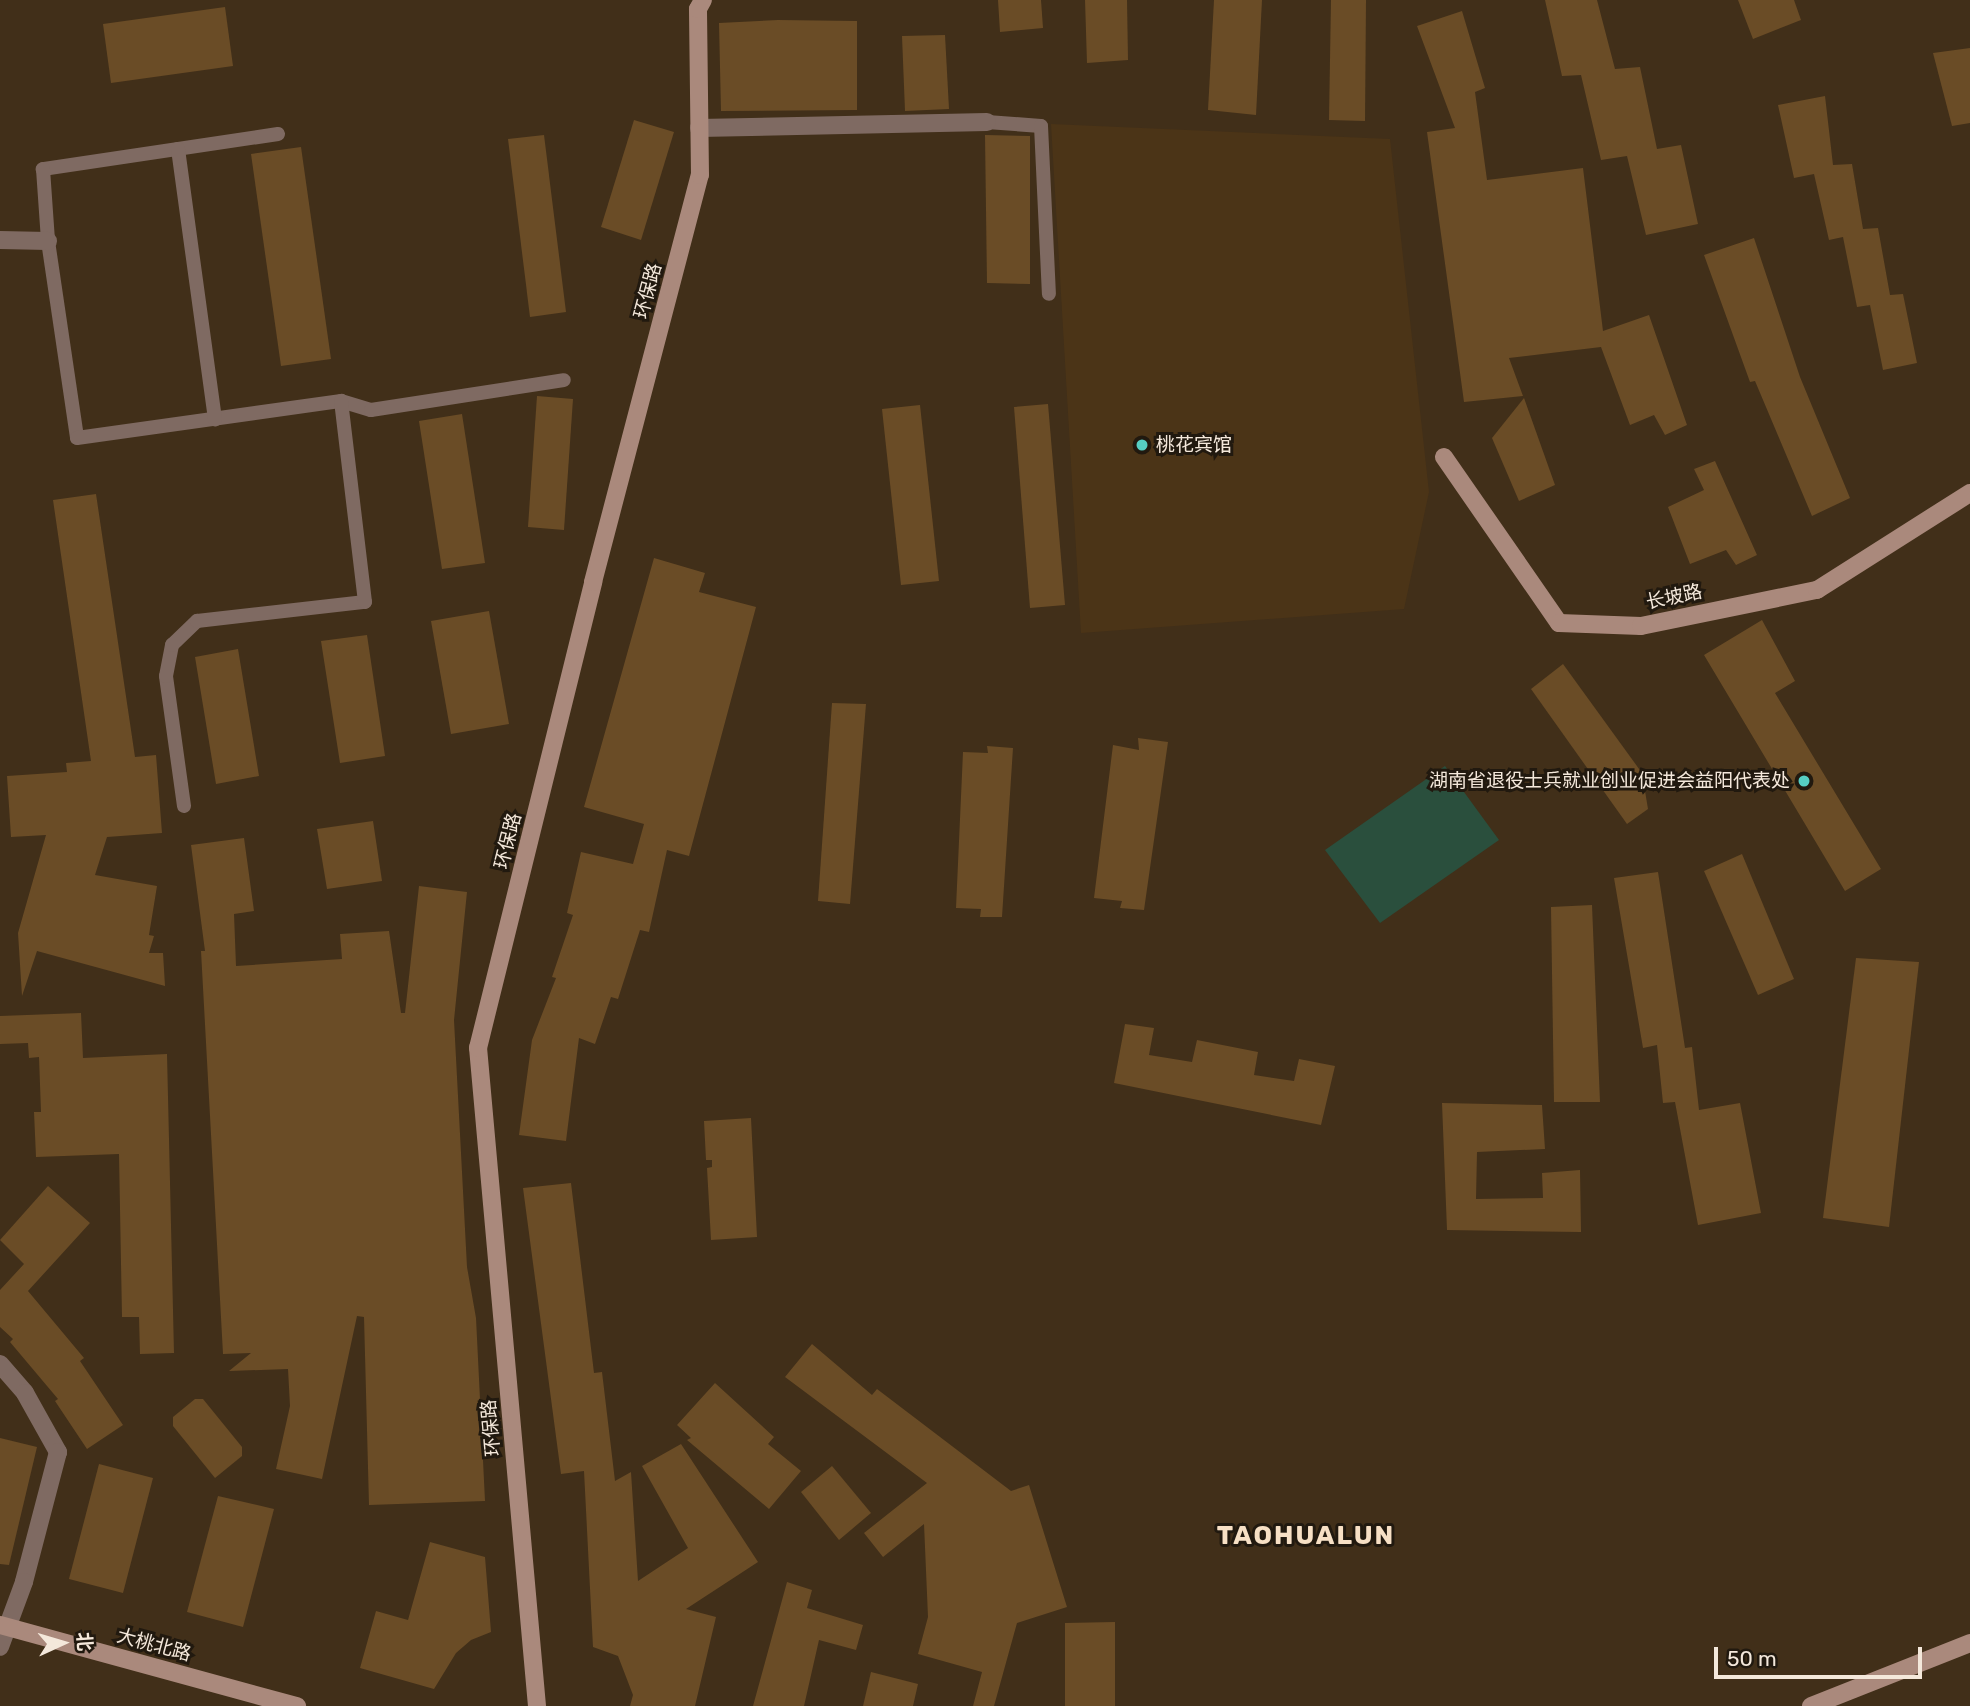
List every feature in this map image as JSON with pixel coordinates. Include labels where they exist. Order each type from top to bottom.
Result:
[{"type":"street","name":"环保路","points":[[537,1706],[478,1048],[593,582],[700,175],[698,9],[703,0]]},
{"type":"street","points":[[699,128],[987,122]]},
{"type":"street","points":[[0,240],[48,241]]},
{"type":"street","name":"长坡路","points":[[1444,457],[1559,623],[1641,626],[1817,590],[1970,493]]},
{"type":"street","points":[[0,1364],[25,1393],[58,1451],[24,1582],[3,1626],[0,1647]]},
{"type":"street","name":"大桃北路","points":[[3,1626],[298,1706]]},
{"type":"street","points":[[1811,1706],[1970,1643]]},
{"type":"lane","points":[[987,122],[1041,126],[1049,294]]},
{"type":"lane","points":[[278,134],[43,169],[48,241],[77,438],[341,401],[371,410],[564,380]]},
{"type":"lane","points":[[178,149],[215,419]]},
{"type":"lane","points":[[184,806],[166,676],[172,645],[197,621],[365,602],[341,401]]},
{"type":"shaded area","name":"桃花宾馆","points":[[1051,124],[1390,139],[1429,492],[1404,609],[1081,633]]},
{"type":"green space","points":[[1445,766],[1499,840],[1380,923],[1325,850]]},
{"type":"building","points":[[998,0],[1041,0],[1043,28],[1000,32]]},
{"type":"building","points":[[1085,0],[1127,0],[1128,60],[1087,63]]},
{"type":"building","points":[[1214,0],[1262,0],[1256,115],[1208,110]]},
{"type":"building","points":[[1331,0],[1366,0],[1365,121],[1329,120]]},
{"type":"building","points":[[1545,0],[1597,0],[1615,69],[1640,67],[1657,149],[1681,145],[1698,224],[1646,235],[1627,156],[1601,160],[1581,75],[1562,76]]},
{"type":"building","points":[[1738,0],[1794,0],[1801,20],[1753,39]]},
{"type":"building","points":[[225,7],[233,66],[111,83],[103,24]]},
{"type":"building","points":[[1462,11],[1485,88],[1475,92],[1487,180],[1583,168],[1603,331],[1649,315],[1687,425],[1665,435],[1654,415],[1630,425],[1601,347],[1509,358],[1523,396],[1464,402],[1427,132],[1455,128],[1417,26]]},
{"type":"building","points":[[778,20],[857,21],[857,110],[721,111],[719,23]]},
{"type":"building","points":[[945,35],[949,109],[905,111],[902,36]]},
{"type":"building","points":[[1970,48],[1970,123],[1952,126],[1933,53]]},
{"type":"building","points":[[1825,96],[1833,165],[1852,164],[1863,229],[1878,228],[1890,295],[1903,294],[1917,363],[1883,370],[1870,305],[1857,307],[1843,237],[1829,240],[1814,174],[1794,178],[1778,105]]},
{"type":"building","points":[[634,120],[674,132],[641,240],[601,227]]},
{"type":"building","points":[[544,135],[566,312],[530,317],[508,139]]},
{"type":"building","points":[[985,135],[1030,136],[1030,284],[987,283]]},
{"type":"building","points":[[301,147],[331,359],[281,366],[251,154]]},
{"type":"building","points":[[1754,238],[1800,377],[1850,498],[1812,516],[1755,381],[1750,382],[1704,255]]},
{"type":"building","points":[[537,396],[573,399],[564,530],[528,527]]},
{"type":"building","points":[[1524,398],[1555,485],[1519,501],[1492,438]]},
{"type":"building","points":[[1048,404],[1065,605],[1030,608],[1014,407]]},
{"type":"building","points":[[920,405],[939,581],[901,585],[882,409]]},
{"type":"building","points":[[462,414],[485,563],[442,569],[419,421]]},
{"type":"building","points":[[1715,461],[1757,555],[1736,565],[1726,550],[1690,564],[1668,507],[1704,490],[1694,469]]},
{"type":"building","points":[[96,494],[135,757],[156,755],[162,833],[107,837],[95,875],[157,886],[149,935],[154,936],[149,953],[163,953],[165,986],[37,951],[22,996],[18,933],[46,835],[11,837],[7,776],[67,772],[66,763],[91,761],[53,500]]},
{"type":"building","points":[[654,558],[705,573],[699,592],[756,607],[689,856],[667,850],[649,932],[640,930],[618,999],[611,997],[595,1044],[579,1038],[566,1141],[519,1135],[532,1040],[556,978],[552,977],[573,915],[567,913],[581,852],[633,864],[644,824],[584,807]]},
{"type":"building","points":[[489,611],[509,724],[451,734],[431,621]]},
{"type":"building","name":"湖南省退役士兵就业创业促进会益阳代表处","points":[[1762,620],[1795,681],[1775,693],[1881,869],[1845,891],[1704,655]]},
{"type":"building","points":[[367,635],[385,756],[340,763],[321,641]]},
{"type":"building","points":[[238,649],[259,776],[216,784],[195,657]]},
{"type":"building","points":[[1563,664],[1642,773],[1648,809],[1627,824],[1531,689]]},
{"type":"building","points":[[832,703],[866,704],[850,904],[818,901]]},
{"type":"building","points":[[1138,738],[1168,742],[1144,910],[1120,908],[1122,901],[1094,898],[1113,745],[1139,750]]},
{"type":"building","points":[[987,746],[1013,748],[1002,917],[980,917],[981,909],[956,908],[963,752],[988,753]]},
{"type":"building","points":[[373,821],[382,881],[327,889],[317,829]]},
{"type":"building","points":[[244,838],[254,911],[234,914],[236,966],[342,959],[340,934],[389,931],[401,1013],[405,1013],[419,886],[467,892],[454,1020],[467,1267],[476,1318],[485,1501],[369,1505],[364,1317],[357,1316],[322,1479],[276,1469],[290,1406],[288,1369],[229,1371],[251,1353],[223,1354],[201,951],[205,951],[191,845]]},
{"type":"building","points":[[1742,854],[1794,979],[1758,995],[1704,871]]},
{"type":"building","points":[[1658,872],[1685,1048],[1692,1047],[1699,1110],[1740,1103],[1761,1213],[1698,1225],[1675,1102],[1663,1103],[1657,1045],[1643,1048],[1614,878]]},
{"type":"building","points":[[1592,905],[1600,1102],[1554,1102],[1551,907]]},
{"type":"building","points":[[1856,958],[1919,962],[1889,1227],[1823,1218]]},
{"type":"building","points":[[81,1013],[83,1058],[167,1054],[174,1353],[140,1354],[139,1317],[122,1317],[119,1154],[36,1157],[34,1112],[41,1112],[39,1057],[29,1058],[28,1043],[0,1044],[0,1016]]},
{"type":"building","points":[[1125,1024],[1154,1028],[1149,1055],[1192,1062],[1197,1040],[1258,1052],[1254,1075],[1294,1081],[1299,1059],[1335,1066],[1321,1125],[1114,1083]]},
{"type":"building","points":[[1442,1103],[1542,1105],[1545,1149],[1477,1152],[1476,1199],[1543,1198],[1542,1173],[1580,1170],[1581,1232],[1447,1230]]},
{"type":"building","points":[[751,1118],[757,1237],[711,1240],[707,1168],[712,1167],[712,1160],[706,1160],[704,1121]]},
{"type":"building","points":[[571,1183],[594,1373],[602,1372],[615,1481],[631,1472],[638,1581],[688,1548],[642,1466],[681,1444],[758,1562],[686,1609],[716,1617],[695,1706],[630,1706],[633,1695],[618,1656],[593,1647],[584,1471],[561,1474],[523,1188]]},
{"type":"building","points":[[48,1186],[90,1223],[28,1291],[84,1358],[80,1361],[123,1425],[87,1449],[55,1401],[58,1399],[10,1342],[13,1339],[0,1327],[0,1290],[24,1264],[0,1240]]},
{"type":"building","points":[[812,1344],[872,1395],[877,1389],[1011,1491],[1029,1485],[1067,1607],[1017,1623],[994,1706],[973,1706],[982,1672],[918,1654],[928,1617],[924,1524],[883,1557],[864,1533],[927,1483],[785,1377]]},
{"type":"building","points":[[715,1383],[774,1437],[768,1444],[801,1471],[769,1509],[687,1440],[691,1438],[677,1425]]},
{"type":"building","points":[[195,1399],[203,1399],[242,1447],[242,1456],[215,1478],[173,1426],[173,1417]]},
{"type":"building","points":[[0,1438],[37,1447],[9,1565],[0,1564]]},
{"type":"building","points":[[99,1464],[153,1478],[123,1593],[69,1579]]},
{"type":"building","points":[[832,1466],[871,1513],[839,1540],[801,1492]]},
{"type":"building","points":[[218,1496],[274,1509],[243,1627],[187,1612]]},
{"type":"building","points":[[430,1542],[485,1557],[491,1632],[471,1640],[456,1653],[434,1689],[360,1668],[376,1611],[408,1620]]},
{"type":"building","points":[[787,1582],[812,1590],[807,1608],[863,1625],[856,1650],[819,1640],[804,1706],[753,1706]]},
{"type":"building","points":[[1115,1622],[1115,1706],[1065,1706],[1065,1623]]},
{"type":"building","points":[[871,1672],[918,1684],[913,1706],[863,1706]]},
{"type":"place","name":"桃花宾馆","points":[[1142,445]]},
{"type":"place","name":"湖南省退役士兵就业创业促进会益阳代表处","points":[[1804,781]]},
{"type":"district","name":"TAOHUALUN","points":[[1306,1536]]}]
